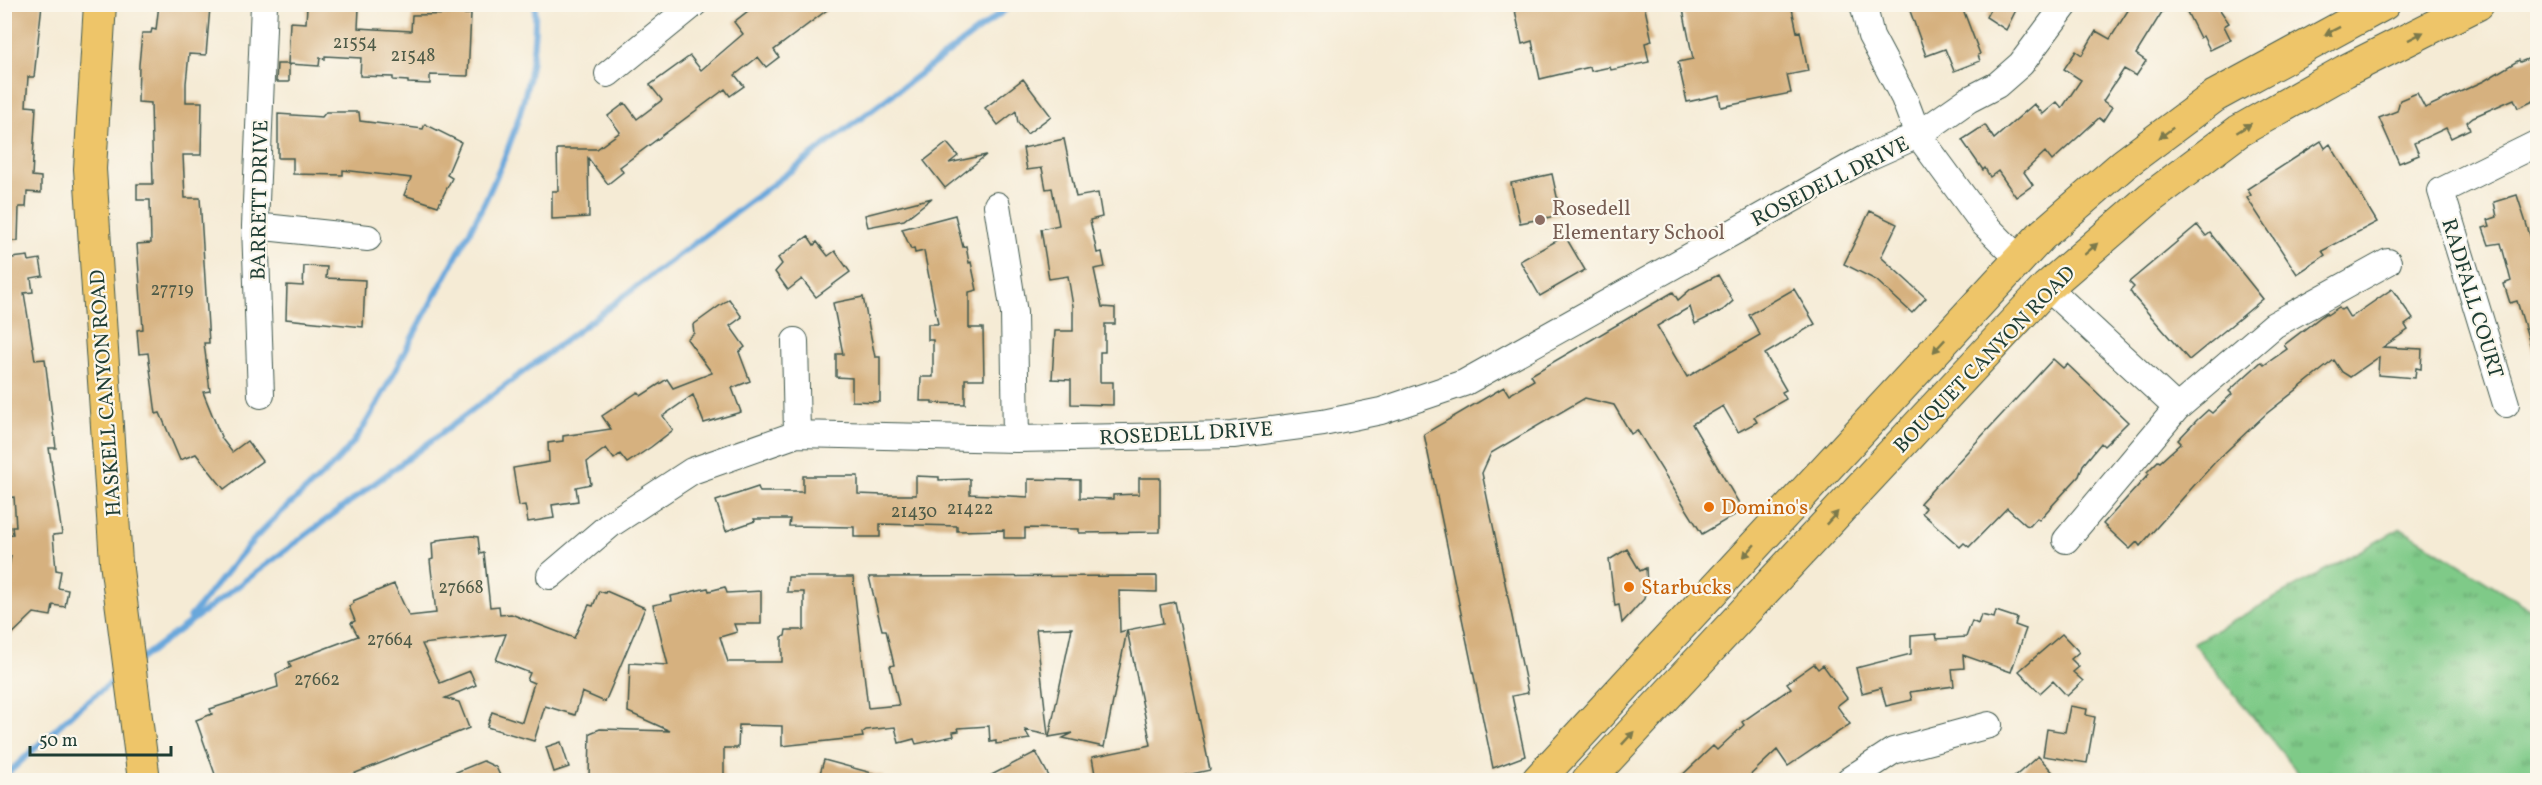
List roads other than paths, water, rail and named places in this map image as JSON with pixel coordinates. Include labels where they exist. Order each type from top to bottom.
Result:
[{"type":"main road","name":"HASKELL CANYON ROAD","points":[[100,4],[90,170],[116,562],[144,780]]},
{"type":"main road","name":"BOUQUET CANYON ROAD","points":[[1553,776],[1770,527],[2041,236],[2124,164],[2215,96],[2384,4]]},
{"type":"main road","name":"BOUQUET CANYON ROAD","points":[[1588,780],[2047,287],[2150,198],[2240,131],[2345,70],[2478,4]]},
{"type":"main road","points":[[2019,259],[2047,287]]},
{"type":"main road","points":[[1655,708],[1675,663],[1797,526],[1791,520],[1770,527]]},
{"type":"street","name":"BARRETT DRIVE","points":[[261,395],[255,226],[264,4]]},
{"type":"street","points":[[608,74],[694,4]]},
{"type":"street","points":[[1863,4],[1871,36],[1904,98],[1918,135],[1982,222],[2019,259]]},
{"type":"street","name":"ROSEDELL DRIVE","points":[[550,576],[611,524],[692,471],[797,434],[1016,439],[1233,435],[1323,423],[1381,411],[1464,383],[1861,161],[1918,135],[1968,100],[1998,85],[2021,64],[2066,4]]},
{"type":"street","name":"RADFALL COURT","points":[[2506,404],[2441,191],[2538,143]]},
{"type":"street","points":[[998,205],[1014,312],[1016,439]]},
{"type":"street","points":[[255,226],[368,238]]},
{"type":"street","points":[[2066,540],[2177,408],[2274,325],[2388,262]]},
{"type":"street","points":[[2047,287],[2177,408]]},
{"type":"street","points":[[795,341],[797,434]]},
{"type":"street","points":[[1849,780],[1893,751],[1989,725]]},
{"type":"waterway","points":[[190,617],[264,529],[329,469],[348,448],[374,409],[462,247],[499,170],[515,130],[526,89],[533,47],[535,4]]},
{"type":"waterway","points":[[138,661],[1013,4]]},
{"type":"waterway","points":[[4,777],[75,711],[121,675]]},
{"type":"place","name":"Rosedell Elementary School","points":[[1540,220]]},
{"type":"place","name":"Domino's","points":[[1709,507]]},
{"type":"place","name":"Starbucks","points":[[1629,587]]}]
